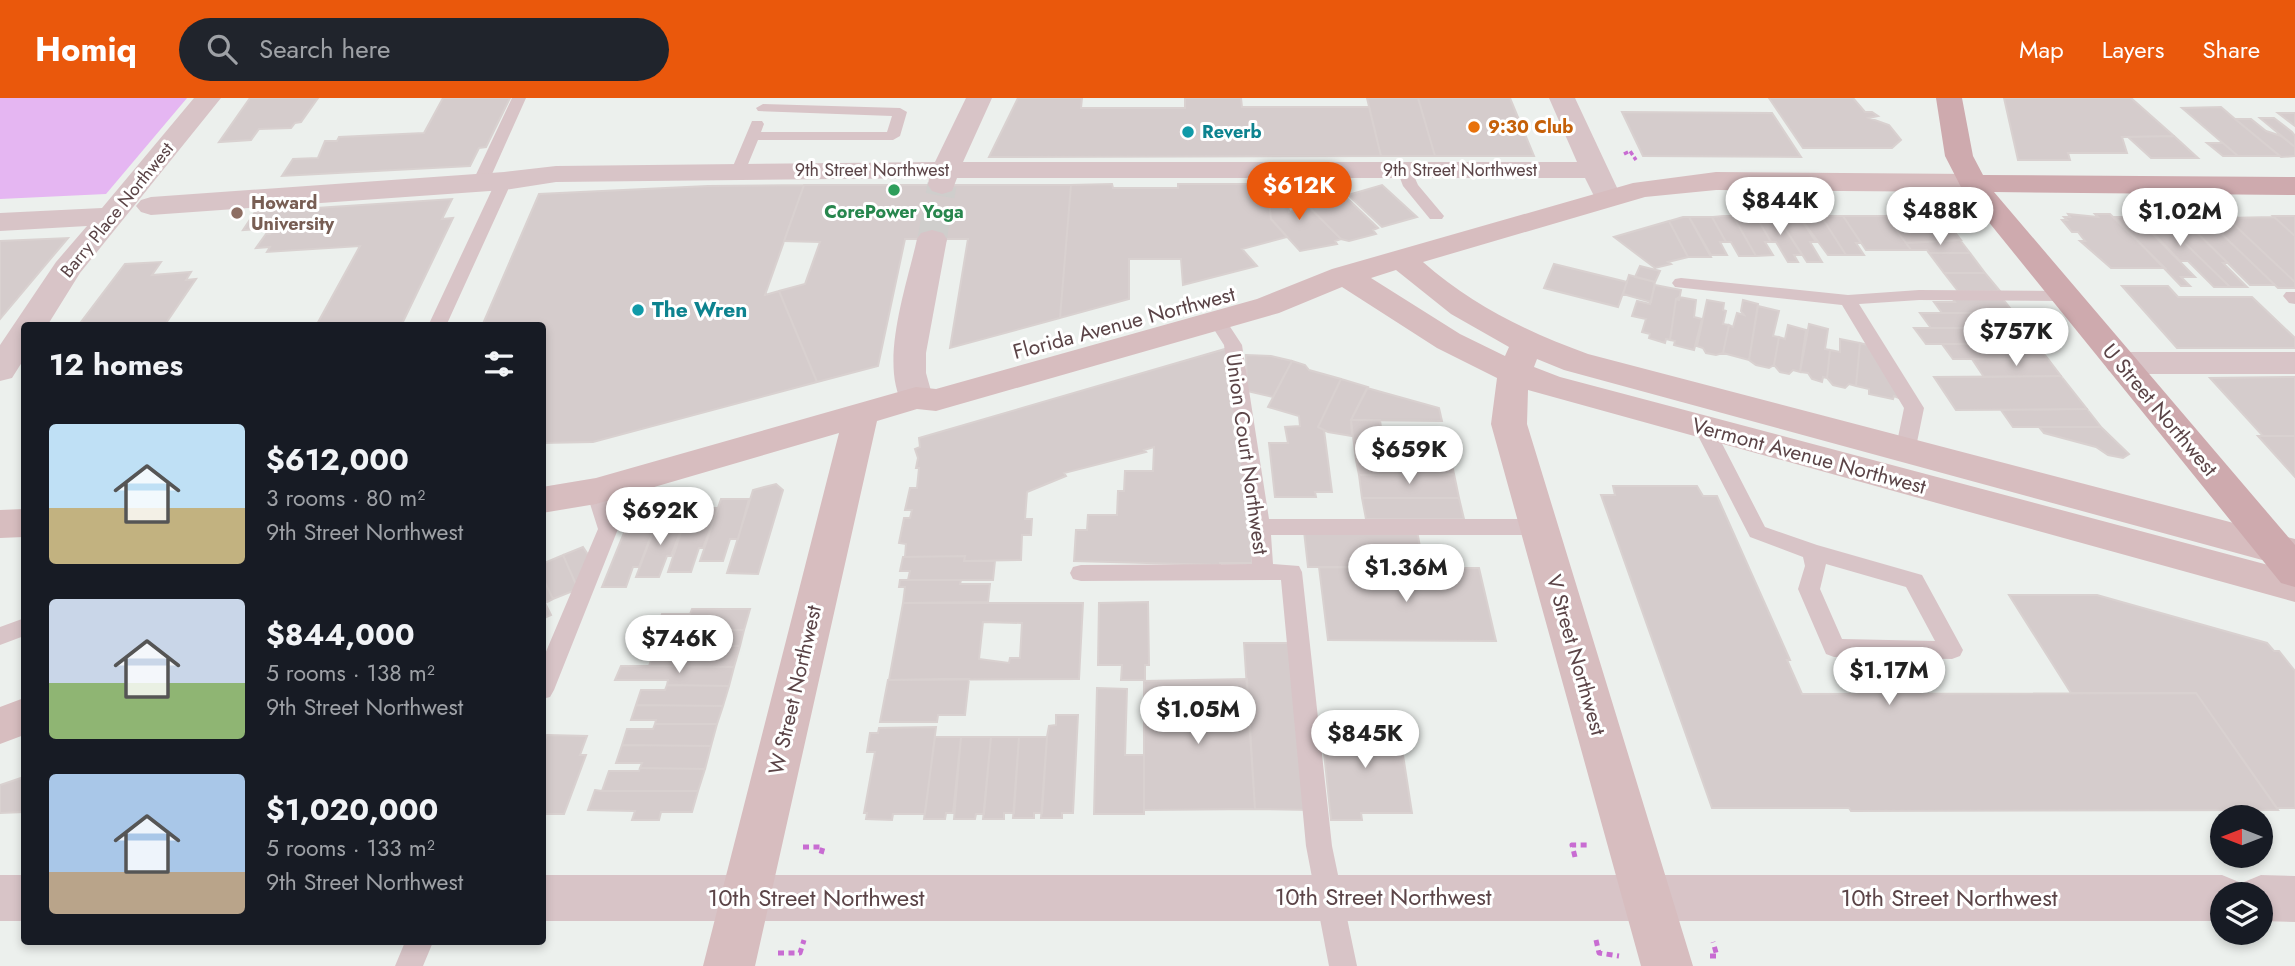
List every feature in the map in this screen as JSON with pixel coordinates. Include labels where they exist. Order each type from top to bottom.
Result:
[{"type":"main road","points":[[1949,98],[1959,156],[1972,183],[2295,186]]},
{"type":"main road","name":"U Street Northwest","points":[[1972,183],[2121,363],[2289,559]]},
{"type":"street","name":"Barry Place Northwest","points":[[33,322],[67,269],[208,98]]},
{"type":"street","points":[[944,177],[979,98]]},
{"type":"street","points":[[1562,98],[1609,199],[1643,189],[1699,182],[1972,183]]},
{"type":"street","name":"9th Street Northwest","points":[[151,206],[479,183],[556,174],[739,171],[944,177],[1595,170]]},
{"type":"street","name":"Florida Avenue Northwest","points":[[546,499],[596,491],[916,398],[936,400],[1268,306],[1343,276],[1609,199]]},
{"type":"street","points":[[0,222],[110,216]]},
{"type":"street","points":[[916,398],[909,373],[909,353],[932,239]]},
{"type":"street","name":"Vermont Avenue Northwest","points":[[1401,259],[1520,358],[1574,393],[2295,587]]},
{"type":"street","name":"Florida Avenue Northwest","points":[[916,398],[943,371],[1255,289],[1343,276]]},
{"type":"street","name":"Vermont Avenue Northwest","points":[[1343,276],[1370,288],[1399,310],[1457,346],[1619,375],[2289,559]]},
{"type":"street","points":[[0,370],[21,338]]},
{"type":"street","name":"V Street Northwest","points":[[1520,358],[1507,403],[1509,424],[1667,966]]},
{"type":"street","points":[[2121,363],[2295,363]]},
{"type":"street","name":"W Street Northwest","points":[[729,966],[860,414]]},
{"type":"street","points":[[0,524],[21,523]]},
{"type":"street","points":[[0,726],[21,717]]},
{"type":"street","points":[[0,898],[21,898]]},
{"type":"street","name":"10th Street Northwest","points":[[546,898],[2210,898]]},
{"type":"street","points":[[2273,898],[2295,899]]},
{"type":"lane","points":[[438,322],[479,183],[519,98]]},
{"type":"lane","points":[[739,171],[766,103],[900,112],[893,136],[753,136]]},
{"type":"lane","points":[[1405,170],[1411,186],[1436,216]]},
{"type":"lane","points":[[1681,283],[1848,300],[1919,295],[2066,296]]},
{"type":"lane","points":[[1848,300],[1914,408],[1905,452]]},
{"type":"lane","name":"Union Court Northwest","points":[[1217,320],[1233,345],[1260,527],[1263,572],[1291,572],[1319,846],[1329,897]]},
{"type":"lane","points":[[1704,428],[1758,532],[1812,551],[1914,580],[1952,650],[1834,648],[1809,589],[1816,566],[1812,551]]},
{"type":"lane","points":[[546,678],[608,529],[596,491]]},
{"type":"lane","points":[[1260,527],[1539,527]]},
{"type":"lane","points":[[1081,573],[1263,572]]},
{"type":"lane","points":[[0,636],[16,633]]},
{"type":"lane","points":[[1329,897],[1343,966]]},
{"type":"lane","points":[[409,966],[418,945]]},
{"type":"path","points":[[1623,155],[1630,151],[1636,160]]},
{"type":"path","points":[[1577,865],[1572,845],[1592,845]]},
{"type":"path","points":[[803,847],[823,847],[819,865]]},
{"type":"path","points":[[778,953],[800,953],[805,933]]},
{"type":"path","points":[[1595,936],[1599,953],[1623,957]]},
{"type":"shaded area","points":[[0,98],[187,98],[106,194],[0,199]]},
{"type":"building","points":[[250,98],[318,98],[301,122],[295,123],[291,128],[259,129],[251,140],[219,142]]},
{"type":"building","points":[[443,98],[510,98],[486,147],[479,148],[470,166],[282,176],[293,159],[318,158],[325,141],[337,141],[339,137],[424,133]]},
{"type":"building","name":"Reverb","points":[[1018,98],[1082,98],[1081,108],[1185,108],[1185,98],[1241,98],[1242,107],[1369,107],[1381,156],[989,157]]},
{"type":"building","points":[[1367,98],[1418,98],[1435,156],[1381,156]]},
{"type":"building","name":"9:30 Club","points":[[1418,98],[1510,98],[1534,156],[1435,156]]},
{"type":"building","points":[[1769,98],[1853,98],[1865,112],[1878,116],[1869,118],[1889,125],[1901,140],[1892,148],[1803,148]]},
{"type":"building","points":[[2004,98],[2131,98],[2174,136],[2122,137],[2127,153],[2068,153],[2070,160],[2018,160]]},
{"type":"building","points":[[2221,107],[2280,156],[2238,156],[2182,108]]},
{"type":"building","points":[[1622,112],[1772,113],[1801,157],[1643,156]]},
{"type":"building","points":[[2278,113],[2295,113],[2295,126]]},
{"type":"building","points":[[2260,118],[2274,118],[2292,132],[2295,136],[2295,147]]},
{"type":"building","points":[[2235,119],[2251,119],[2266,131],[2281,136],[2295,147],[2295,156],[2281,157]]},
{"type":"building","points":[[2174,136],[2198,158],[2151,158],[2128,137]]},
{"type":"building","points":[[2207,143],[2223,143],[2238,156],[2223,156]]},
{"type":"building","points":[[1112,184],[1113,188],[1178,188],[1178,184],[1267,184],[1271,219],[1287,237],[1242,249],[1257,266],[1183,285],[1181,259],[1129,259],[1129,299],[1060,318],[1071,185]]},
{"type":"building","points":[[1267,184],[1285,184],[1289,212],[1309,207],[1341,239],[1335,241],[1337,244],[1300,251],[1271,219]]},
{"type":"building","points":[[804,185],[1071,185],[1060,318],[950,348],[968,239],[905,239],[878,366],[817,382],[779,291],[805,284],[820,242],[784,241]]},
{"type":"building","name":"The Wren","points":[[804,185],[765,295],[779,291],[817,382],[593,442],[546,443],[546,322],[484,322],[539,194],[708,186]]},
{"type":"building","points":[[1382,185],[1417,217],[1382,227],[1348,195]]},
{"type":"building","points":[[1346,197],[1378,228],[1373,230],[1376,234],[1349,241],[1341,239],[1309,207]]},
{"type":"building","points":[[452,199],[442,219],[453,218],[403,322],[318,322],[360,246],[267,252],[270,247],[256,248],[274,228],[243,230],[255,212]]},
{"type":"building","points":[[2134,213],[2154,213],[2230,287],[2214,287],[2188,261],[2180,261]]},
{"type":"building","points":[[1935,214],[1950,220],[1947,222],[1961,240],[1906,243],[1886,216],[1932,216]]},
{"type":"building","points":[[2068,214],[2098,217],[2095,214],[2110,214],[2165,268],[2111,268],[2080,241],[2085,241],[2078,232],[2072,232],[2062,220],[2067,220],[2064,217],[2070,217]]},
{"type":"building","points":[[1733,216],[1756,256],[1739,256],[1731,242],[1726,242],[1712,217]]},
{"type":"building","points":[[1733,216],[1756,216],[1771,242],[1765,242],[1773,255],[1756,256]]},
{"type":"building","points":[[1756,216],[1777,216],[1802,255],[1794,255],[1798,262],[1788,262],[1776,242],[1771,242]]},
{"type":"building","points":[[1777,216],[1799,216],[1816,242],[1810,242],[1822,262],[1807,262]]},
{"type":"building","points":[[1799,216],[1821,216],[1846,255],[1828,255]]},
{"type":"building","points":[[1821,216],[1843,216],[1861,243],[1856,243],[1864,255],[1846,255]]},
{"type":"building","points":[[1843,216],[1886,216],[1911,250],[1866,250]]},
{"type":"building","points":[[2180,216],[2228,263],[2223,263],[2247,287],[2230,287],[2158,217]]},
{"type":"building","points":[[2180,216],[2203,216],[2275,285],[2250,285]]},
{"type":"building","points":[[2273,216],[2295,216],[2295,236]]},
{"type":"building","points":[[1689,217],[1711,257],[1688,257],[1669,221]]},
{"type":"building","points":[[1689,217],[1712,217],[1726,242],[1720,242],[1727,255],[1711,255]]},
{"type":"building","points":[[2115,217],[2136,217],[2195,277],[2181,277],[2190,286],[2181,286]]},
{"type":"building","points":[[2204,217],[2226,217],[2295,282],[2295,288],[2278,288]]},
{"type":"building","points":[[2274,217],[2295,236],[2295,282],[2227,218]]},
{"type":"building","points":[[1669,221],[1688,257],[1668,262],[1671,264],[1655,268],[1614,237]]},
{"type":"building","points":[[68,238],[0,319],[0,241]]},
{"type":"building","points":[[1960,240],[1970,253],[1929,253],[1927,250],[1911,250],[1906,243]]},
{"type":"building","points":[[1929,253],[1970,253],[1985,273],[1944,273]]},
{"type":"building","points":[[161,262],[152,275],[191,272],[186,280],[196,279],[167,322],[81,322],[125,264]]},
{"type":"building","points":[[1554,264],[1627,282],[1618,307],[1544,288]]},
{"type":"building","points":[[1640,266],[1660,271],[1655,282],[1635,277]]},
{"type":"building","points":[[1944,273],[1985,273],[2000,291],[1958,291]]},
{"type":"building","points":[[1629,275],[1655,282],[1651,302],[1623,294]]},
{"type":"building","points":[[1655,285],[1681,290],[1679,300],[1676,299],[1670,340],[1666,339],[1665,343],[1649,338],[1650,334],[1642,332],[1646,319],[1632,316],[1637,301],[1650,304]]},
{"type":"building","points":[[2122,286],[2168,286],[2178,297],[2252,297],[2295,338],[2295,348],[2177,348]]},
{"type":"building","points":[[1679,297],[1696,300],[1694,317],[1702,319],[1694,350],[1674,345],[1675,341],[1670,340],[1676,299]]},
{"type":"building","points":[[1952,298],[2002,298],[2014,313],[1942,313],[1934,302],[1955,302]]},
{"type":"building","points":[[1707,300],[1724,303],[1723,310],[1726,311],[1723,324],[1729,325],[1723,353],[1716,355],[1706,353],[1703,348],[1697,346]]},
{"type":"building","points":[[1743,300],[1758,304],[1749,360],[1723,353],[1729,325],[1733,327],[1737,313],[1744,315],[1741,311]]},
{"type":"building","points":[[1758,306],[1779,311],[1773,336],[1779,337],[1774,365],[1769,368],[1749,360]]},
{"type":"building","points":[[1920,313],[2014,313],[2025,328],[1931,328]]},
{"type":"building","points":[[1809,324],[1828,329],[1825,349],[1830,350],[1827,378],[1823,377],[1822,382],[1812,379],[1808,373],[1800,372]]},
{"type":"building","points":[[1788,325],[1806,330],[1800,372],[1793,370],[1789,374],[1780,372],[1774,365],[1779,337],[1785,339]]},
{"type":"building","points":[[1914,328],[2024,328],[2036,344],[1926,344]]},
{"type":"building","points":[[1840,339],[1860,343],[1856,386],[1849,384],[1845,388],[1833,385],[1827,378],[1830,350],[1840,352]]},
{"type":"building","points":[[1860,343],[1872,346],[1899,398],[1869,394],[1869,389],[1856,386]]},
{"type":"building","points":[[1942,344],[2036,344],[2048,359],[1953,359]]},
{"type":"building","points":[[1225,349],[1228,353],[1229,393],[1235,393],[1234,437],[1246,437],[1252,563],[1220,565],[1074,561],[1076,530],[1087,530],[1088,515],[1117,515],[1118,491],[1124,491],[1125,471],[1153,471],[1154,447],[1144,450],[1146,452],[1064,473],[1066,476],[1027,492],[1025,519],[1032,519],[1031,535],[1022,535],[1021,560],[964,561],[965,556],[905,557],[906,544],[899,543],[904,518],[910,518],[912,510],[905,510],[910,488],[917,488],[919,468],[916,468],[918,458],[915,449],[920,447],[919,438]]},
{"type":"building","points":[[1246,355],[1271,356],[1292,361],[1273,397],[1247,391]]},
{"type":"building","points":[[1972,359],[2048,359],[2061,376],[1984,377]]},
{"type":"building","points":[[1292,361],[1305,365],[1309,370],[1341,379],[1318,427],[1324,430],[1332,492],[1315,492],[1316,497],[1275,497],[1269,443],[1288,443],[1285,427],[1300,426],[1299,416],[1268,407]]},
{"type":"building","points":[[2061,376],[2087,409],[1956,410],[1934,377]]},
{"type":"building","points":[[2295,377],[2295,436],[2263,436],[2210,378]]},
{"type":"building","points":[[1341,379],[1368,387],[1351,420],[1352,436],[1328,432],[1318,427]]},
{"type":"building","points":[[1367,388],[1439,408],[1442,421],[1351,420]]},
{"type":"building","points":[[2087,409],[2101,427],[2013,427],[2001,410]]},
{"type":"building","points":[[1351,420],[1380,420],[1385,460],[1356,460]]},
{"type":"building","points":[[2039,427],[2101,427],[2129,454],[2123,458],[2108,455],[2096,447],[2044,433]]},
{"type":"building","points":[[2258,436],[2295,436],[2295,477]]},
{"type":"building","points":[[1356,460],[1451,460],[1454,474],[1359,475]]},
{"type":"building","points":[[1454,474],[1459,498],[1362,498],[1359,475]]},
{"type":"building","points":[[776,484],[783,490],[758,574],[727,573],[753,490]]},
{"type":"building","points":[[1613,486],[1697,486],[1703,496],[1717,496],[1790,660],[1787,660],[1802,694],[2196,693],[2278,810],[2273,810],[2273,805],[2210,805],[2210,810],[1851,811],[1849,808],[1712,808],[1601,495],[1615,495]]},
{"type":"building","points":[[1362,498],[1459,498],[1464,519],[1366,519]]},
{"type":"building","points":[[721,499],[749,499],[738,539],[730,539],[723,561],[700,561]]},
{"type":"building","points":[[689,508],[718,508],[691,572],[668,572]]},
{"type":"building","points":[[658,519],[685,519],[671,556],[667,556],[659,577],[636,577]]},
{"type":"building","points":[[626,528],[654,528],[639,567],[633,567],[626,587],[602,587]]},
{"type":"building","points":[[1304,531],[1417,531],[1424,567],[1308,567]]},
{"type":"building","points":[[583,547],[593,562],[578,589],[563,555]]},
{"type":"building","points":[[563,555],[578,589],[553,599],[546,584],[546,562]]},
{"type":"building","points":[[965,556],[964,561],[995,561],[993,580],[908,580],[910,571],[900,571],[903,557]]},
{"type":"building","points":[[1319,567],[1479,568],[1496,641],[1328,640]]},
{"type":"building","points":[[900,580],[961,580],[960,584],[990,584],[988,602],[903,603],[905,587],[899,587]]},
{"type":"building","points":[[546,584],[553,599],[546,602]]},
{"type":"building","points":[[2009,595],[2097,595],[2267,643],[2274,651],[2279,651],[2295,671],[2295,808],[2277,808],[2196,693],[2071,693]]},
{"type":"building","points":[[1148,602],[1149,665],[1145,665],[1145,680],[1121,680],[1122,665],[1098,665],[1099,603]]},
{"type":"building","points":[[903,603],[1083,603],[1079,679],[889,680]],"holes":[[[983,622],[1022,623],[1020,658],[1010,658],[1009,663],[979,659]]]},
{"type":"building","points":[[692,609],[750,609],[744,630],[657,629],[662,614],[690,614]]},
{"type":"building","points":[[657,629],[744,630],[740,646],[680,646],[681,643],[652,643]]},
{"type":"building","points":[[1244,643],[1293,643],[1310,810],[1255,809]]},
{"type":"building","points":[[680,646],[740,646],[734,667],[649,666],[655,650],[678,650]]},
{"type":"building","points":[[621,666],[734,667],[729,686],[667,685],[668,680],[615,680]]},
{"type":"building","points":[[969,679],[965,715],[938,715],[937,722],[880,722],[888,680]]},
{"type":"building","points":[[1247,679],[1255,809],[1144,810],[1144,681]]},
{"type":"building","points":[[667,685],[729,686],[723,706],[636,705],[641,690],[665,690]]},
{"type":"building","points":[[1097,688],[1127,689],[1125,755],[1144,755],[1144,814],[1094,814]]},
{"type":"building","points":[[636,705],[723,706],[717,724],[655,724],[656,720],[631,720]]},
{"type":"building","points":[[1056,715],[1078,715],[1073,813],[1062,813],[1062,818],[1041,818],[1047,737],[1049,726],[1056,725]]},
{"type":"building","points":[[1321,723],[1398,723],[1412,813],[1361,813],[1362,820],[1331,820]]},
{"type":"building","points":[[655,724],[717,724],[711,746],[622,745],[627,729],[653,729]]},
{"type":"building","points":[[936,727],[925,814],[893,814],[892,820],[866,819],[867,813],[864,813],[875,752],[867,752],[870,733],[878,733],[879,728]]},
{"type":"building","points":[[547,735],[587,736],[580,755],[586,755],[564,814],[546,814]]},
{"type":"building","points":[[935,737],[961,737],[953,813],[946,813],[945,819],[924,819]]},
{"type":"building","points":[[961,737],[991,737],[984,814],[976,814],[975,819],[954,819]]},
{"type":"building","points":[[991,737],[1019,737],[1014,813],[1004,813],[1004,819],[983,819]]},
{"type":"building","points":[[1019,737],[1047,737],[1042,813],[1034,813],[1034,818],[1013,818]]},
{"type":"building","points":[[622,745],[711,746],[705,769],[640,768],[642,763],[616,763]]},
{"type":"building","points":[[640,768],[705,769],[698,791],[602,791],[609,771],[639,771]]},
{"type":"building","points":[[21,778],[21,812],[0,813],[0,785]]},
{"type":"building","points":[[595,790],[698,791],[692,812],[661,812],[659,820],[632,820],[635,811],[588,810]]},
{"type":"tunnel","points":[[932,239],[942,185]]},
{"type":"place","name":"9:30 Club","points":[[1474,127]]},
{"type":"place","name":"Reverb","points":[[1188,132]]},
{"type":"place","name":"CorePower Yoga","points":[[894,190]]},
{"type":"place","name":"Howard University","points":[[237,213]]},
{"type":"place","name":"The Wren","points":[[638,310]]}]
